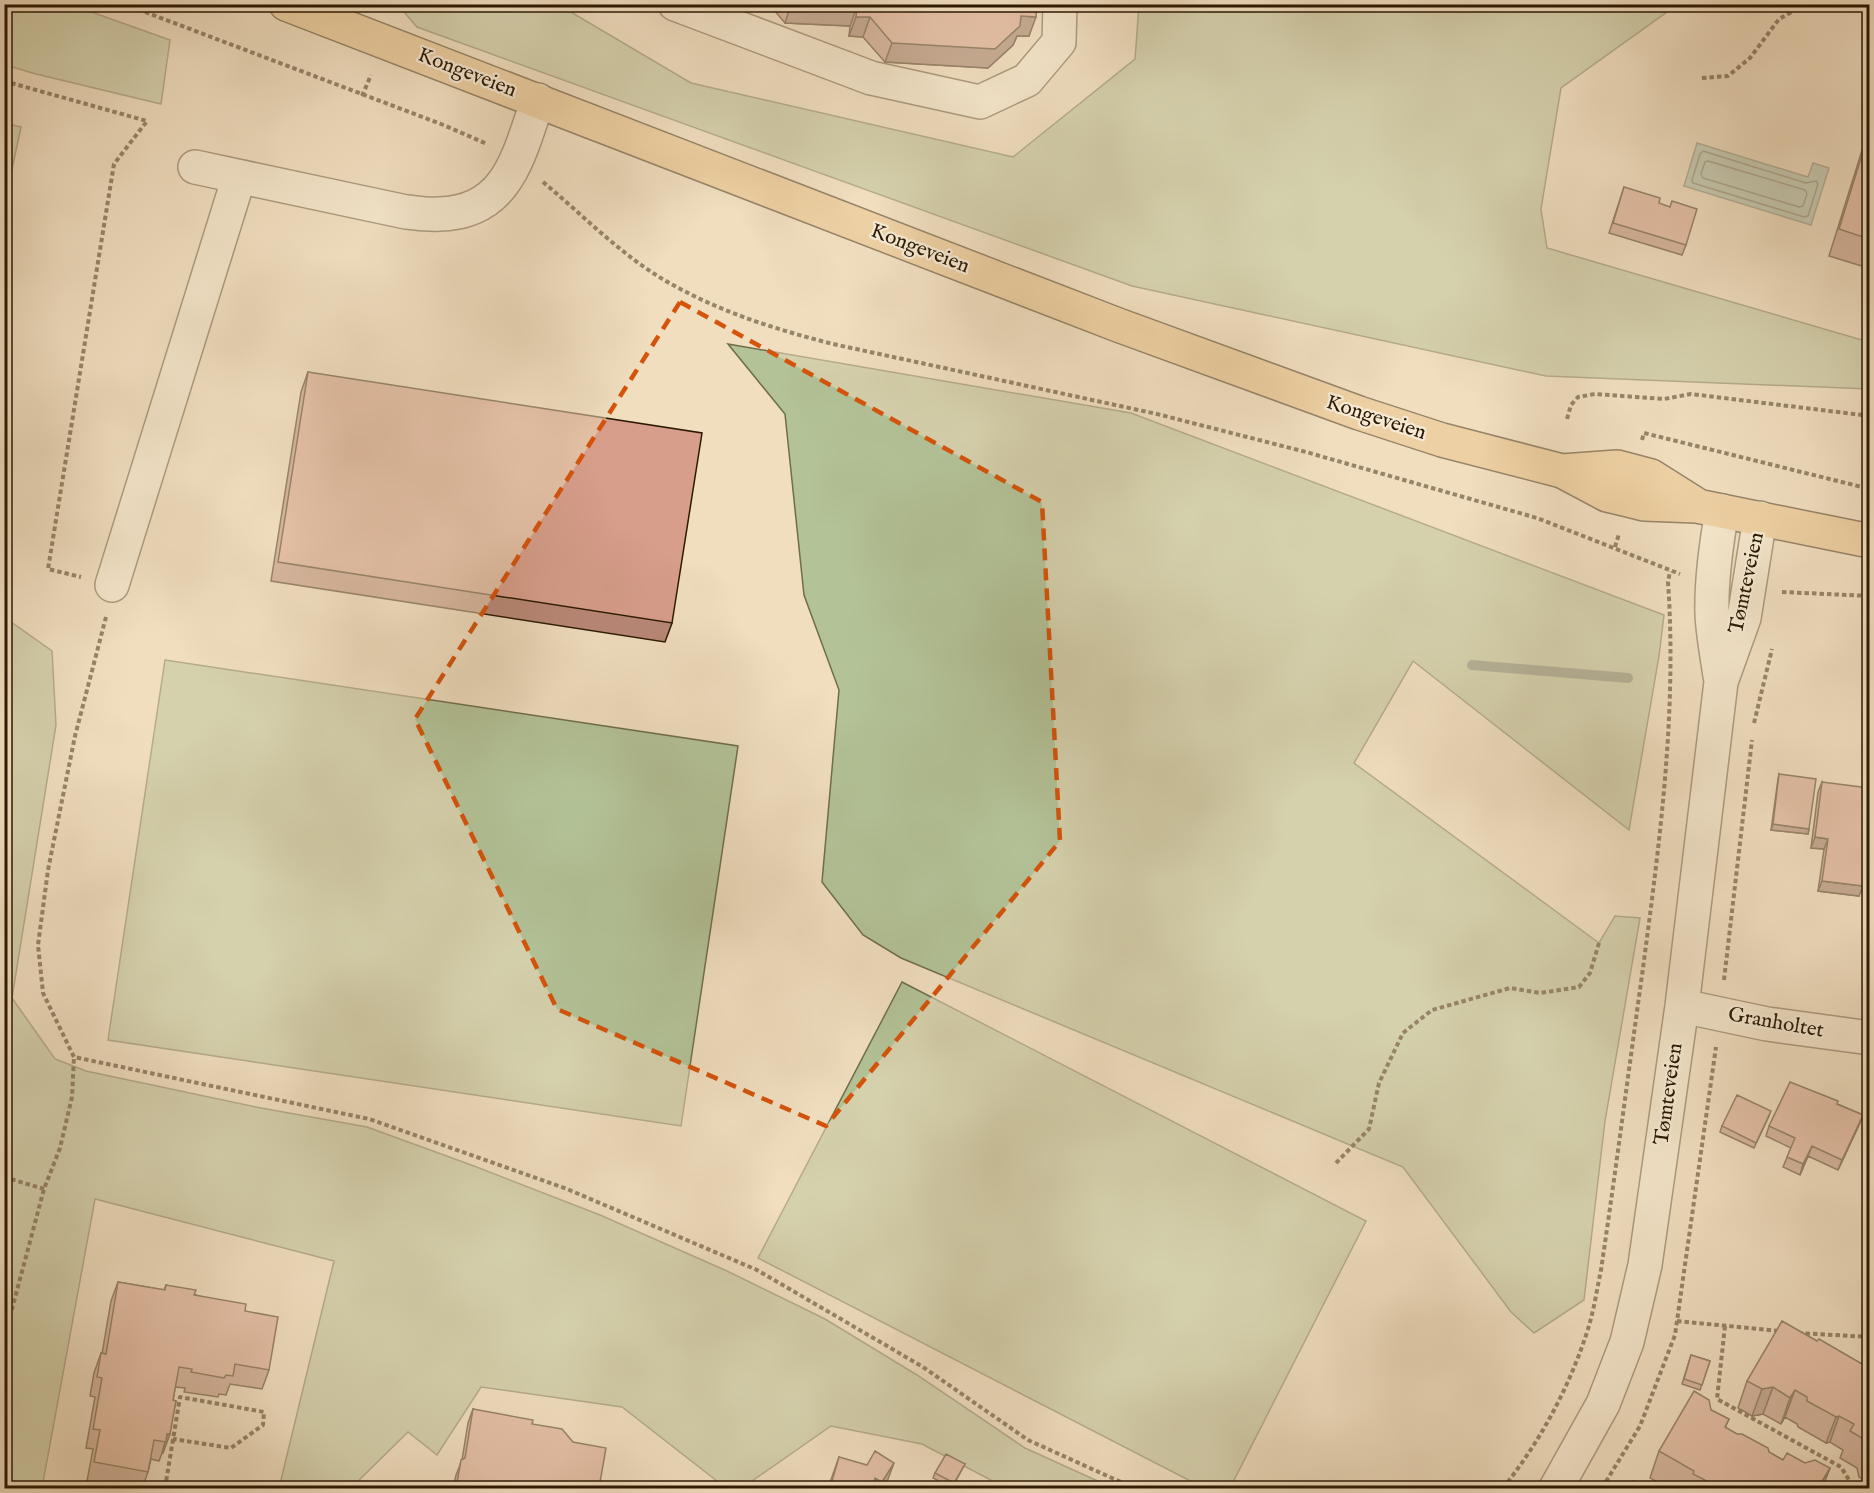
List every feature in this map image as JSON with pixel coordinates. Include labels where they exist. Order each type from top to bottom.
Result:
[{"type":"main road","name":"Kongeveien","points":[[298,7],[871,231],[1301,393],[1442,440],[1562,471],[1607,495],[1644,504],[1710,508],[1869,541]]},
{"type":"street","points":[[675,4],[871,78],[980,102],[1027,80],[1034,73],[1059,42],[1060,4]]},
{"type":"street","points":[[195,167],[406,212],[439,214],[456,212],[491,197],[503,186],[516,161],[537,100]]},
{"type":"street","points":[[112,585],[239,177]]},
{"type":"street","name":"Tømteveien","points":[[1710,508],[1715,552],[1712,616],[1721,682]]},
{"type":"street","name":"Tømteveien","points":[[1556,1488],[1603,1404],[1627,1342],[1645,1265],[1682,1006],[1721,682],[1744,618],[1760,518]]},
{"type":"street","name":"Granholtet","points":[[1682,1006],[1767,1023],[1869,1038]]},
{"type":"path","points":[[124,4],[493,147],[516,161],[640,263],[672,285],[744,318],[788,333],[833,344],[1156,414],[1306,452],[1537,518],[1670,571],[1688,575]]},
{"type":"path","points":[[1702,78],[1728,76],[1750,58],[1779,19],[1806,4]]},
{"type":"path","points":[[362,96],[374,68]]},
{"type":"path","points":[[4,81],[147,121],[114,164],[48,569],[112,585],[108,610],[75,736],[48,870],[38,945],[42,993],[74,1057],[72,1097],[60,1148],[44,1189],[4,1339]]},
{"type":"path","points":[[1567,419],[1578,397],[1595,394],[1664,399],[1691,394],[1869,416]]},
{"type":"path","points":[[1644,433],[1869,489]]},
{"type":"path","points":[[1503,1488],[1521,1466],[1566,1388],[1588,1328],[1601,1270],[1651,906],[1667,747],[1671,668],[1668,582],[1670,571]]},
{"type":"path","points":[[1780,592],[1869,596]]},
{"type":"path","points":[[1336,1163],[1369,1129],[1378,1083],[1403,1034],[1432,1010],[1510,988],[1540,993],[1580,987],[1590,973],[1599,943]]},
{"type":"path","points":[[74,1057],[369,1119],[567,1189],[757,1270],[923,1367],[1028,1440],[1134,1488]]},
{"type":"path","points":[[4,1177],[44,1189]]},
{"type":"path","points":[[1677,1321],[1782,1332]]},
{"type":"path","points":[[1725,1326],[1718,1399],[1841,1467],[1852,1485],[1862,1488]]},
{"type":"path","points":[[1793,1333],[1869,1336]]},
{"type":"path","points":[[165,1488],[173,1439],[180,1397],[264,1412],[263,1425],[231,1448],[173,1439]]},
{"type":"highlighted area","points":[[680,302],[1042,502],[1060,841],[826,1126],[557,1009],[415,719]]},
{"type":"shaded area","points":[[4,5],[72,5],[170,40],[161,104],[5,65]]},
{"type":"shaded area","points":[[398,5],[559,5],[691,83],[1013,157],[1135,59],[1139,5],[1683,5],[1670,10],[1561,88],[1541,209],[1547,248],[1869,342],[1869,389],[1546,376],[1132,286],[417,27]]},
{"type":"shaded area","points":[[4,123],[21,127],[5,202]]},
{"type":"shaded area","points":[[728,344],[1131,413],[1664,615],[1629,830],[1413,661],[1354,763],[1599,943],[1615,916],[1640,918],[1605,1121],[1584,1300],[1534,1333],[1511,1312],[1403,1167],[901,958],[863,935],[822,882],[839,690],[804,595],[785,414]]},
{"type":"shaded area","points":[[4,617],[52,651],[56,725],[12,998],[55,1059],[86,1071],[261,1108],[367,1127],[600,1215],[727,1271],[825,1319],[917,1375],[1025,1448],[1113,1488],[1006,1488],[922,1444],[831,1426],[742,1488],[726,1488],[622,1407],[481,1387],[437,1455],[408,1432],[351,1488],[279,1488],[334,1261],[95,1199],[42,1488],[5,1488]]},
{"type":"shaded area","points":[[165,660],[738,746],[681,1126],[108,1040]]},
{"type":"shaded area","points":[[902,982],[1366,1221],[1230,1488],[1204,1488],[758,1258]]},
{"type":"water","points":[[1697,143],[1808,177],[1813,163],[1829,168],[1811,225],[1684,186]]},
{"type":"building","points":[[811,4],[1037,4],[1036,17],[1021,16],[1020,26],[995,49],[892,43],[870,17],[856,17],[857,7]]},
{"type":"building","points":[[1869,132],[1869,239],[1839,229]]},
{"type":"building","points":[[1624,187],[1660,198],[1659,203],[1670,207],[1672,201],[1697,209],[1686,245],[1613,223]]},
{"type":"building","points":[[308,372],[702,433],[672,623],[278,562]]},
{"type":"building","points":[[1779,774],[1816,779],[1809,829],[1773,824]]},
{"type":"building","points":[[1822,782],[1869,788],[1869,835],[1863,886],[1822,881],[1828,839],[1815,837]]},
{"type":"building","points":[[1790,1082],[1838,1101],[1837,1104],[1863,1115],[1842,1160],[1812,1146],[1803,1164],[1787,1157],[1795,1138],[1769,1126]]},
{"type":"building","points":[[1737,1095],[1771,1111],[1756,1143],[1722,1126]]},
{"type":"building","points":[[118,1282],[165,1290],[166,1285],[196,1290],[194,1295],[246,1304],[245,1311],[278,1317],[269,1370],[235,1364],[233,1376],[226,1375],[224,1378],[191,1372],[192,1369],[179,1367],[170,1434],[167,1434],[166,1442],[154,1440],[148,1472],[94,1462],[100,1430],[93,1429],[102,1378],[97,1377],[101,1353],[106,1354]]},
{"type":"building","points":[[1782,1321],[1869,1368],[1869,1451],[1867,1441],[1850,1431],[1854,1424],[1807,1401],[1807,1397],[1795,1390],[1790,1398],[1773,1387],[1762,1389],[1747,1381]]},
{"type":"building","points":[[1691,1355],[1710,1361],[1702,1385],[1684,1379]]},
{"type":"building","points":[[1694,1391],[1709,1400],[1711,1410],[1729,1419],[1725,1427],[1737,1434],[1742,1434],[1768,1448],[1769,1452],[1783,1460],[1787,1453],[1805,1463],[1815,1460],[1830,1468],[1818,1488],[1720,1488],[1693,1474],[1694,1471],[1659,1451]]},
{"type":"building","points":[[473,1409],[533,1420],[532,1424],[562,1429],[573,1442],[606,1448],[599,1488],[456,1488],[461,1460],[465,1458]]},
{"type":"building","points":[[875,1451],[894,1463],[882,1482],[875,1478],[872,1488],[830,1488],[839,1457],[867,1465]]},
{"type":"building","points":[[946,1454],[965,1464],[954,1483],[935,1473]]},
{"type":"building","points":[[1633,1481],[1646,1488],[1629,1488]]},
{"type":"waterway","points":[[1472,665],[1628,678]]}]
